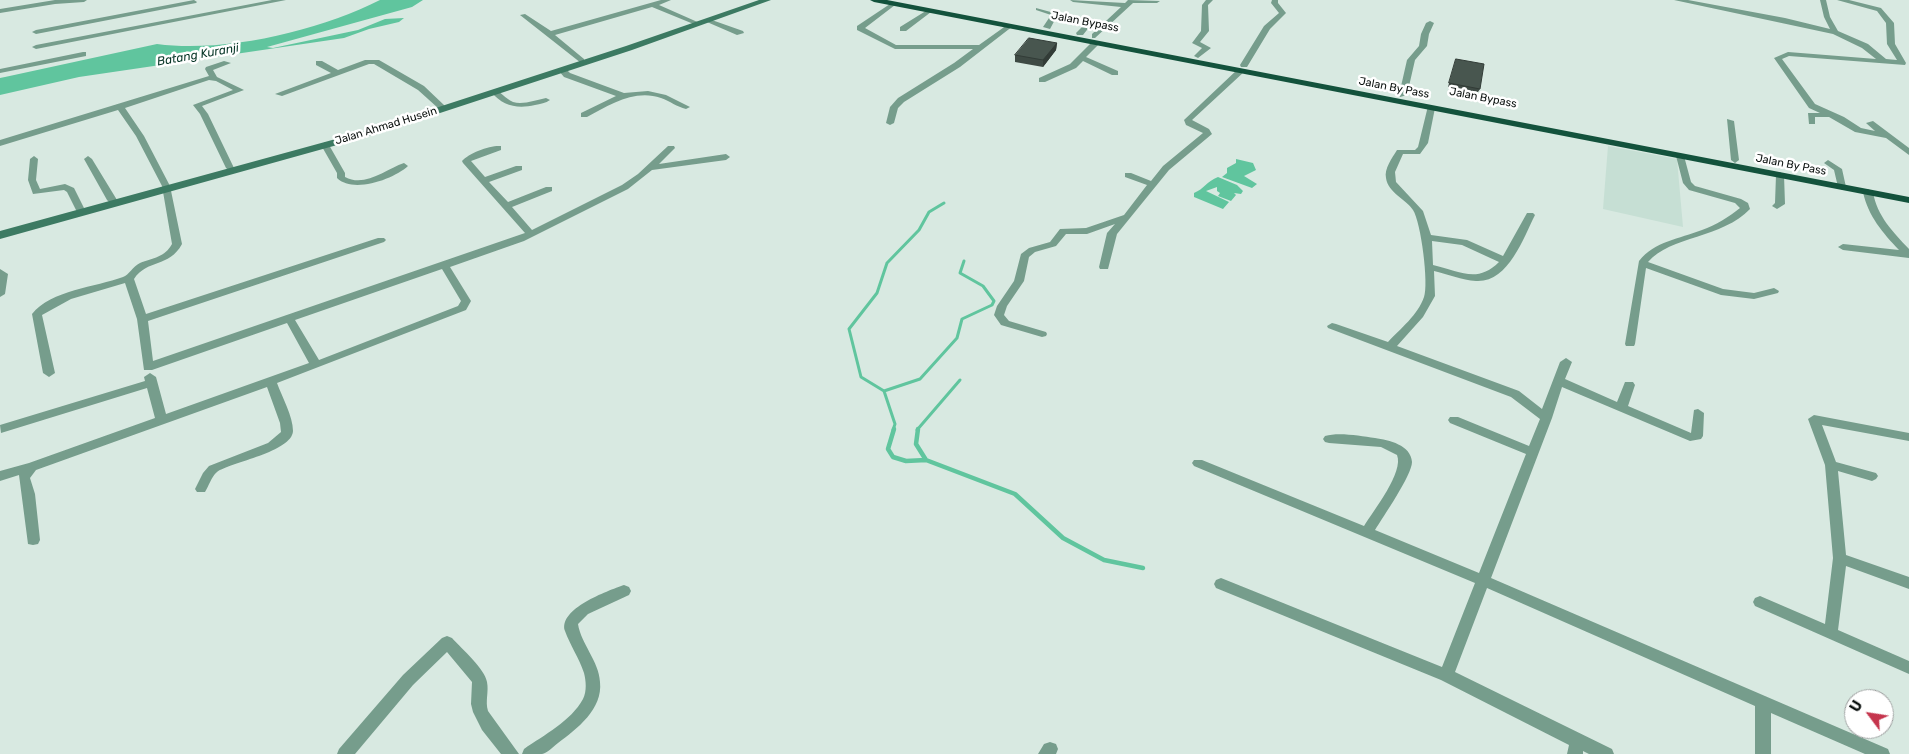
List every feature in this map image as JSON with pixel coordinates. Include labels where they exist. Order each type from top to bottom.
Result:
[{"type":"highway","name":"Jalan By Pass","points":[[874,0],[1242,68],[1431,108],[1780,175],[1841,184],[1868,192],[1909,200]]},
{"type":"highway","name":"Jalan Bypass","points":[[904,0],[1015,25],[1083,29],[1095,40],[1198,56],[1242,68]]},
{"type":"highway","name":"Jalan Bypass","points":[[1277,75],[1403,95],[1735,160],[1841,184],[1909,193]]},
{"type":"main road","name":"Jalan Ahmad Husein","points":[[0,235],[325,145],[562,70],[760,0]]},
{"type":"main road","name":"Jalan Ahmad Husein","points":[[0,229],[166,188],[230,168],[357,133],[696,23],[709,21],[767,0]]},
{"type":"street","points":[[0,11],[84,0]]},
{"type":"street","points":[[130,14],[166,0]]},
{"type":"street","points":[[244,0],[248,7]]},
{"type":"street","points":[[36,47],[283,0]]},
{"type":"street","points":[[550,34],[668,0]]},
{"type":"street","points":[[1073,0],[1157,2]]},
{"type":"street","points":[[1198,56],[1207,48],[1196,43],[1205,31],[1204,5],[1210,0]]},
{"type":"street","points":[[1104,266],[1112,233],[1166,168],[1208,134],[1206,131],[1189,123],[1188,120],[1242,68],[1267,28],[1283,13],[1282,9],[1274,3],[1275,0]]},
{"type":"street","points":[[1677,0],[1785,20],[1835,32],[1865,46],[1883,61]]},
{"type":"street","points":[[1823,0],[1827,17],[1835,32]]},
{"type":"street","points":[[1840,0],[1879,10],[1890,23],[1891,44],[1905,64]]},
{"type":"street","points":[[36,32],[193,1],[201,16]]},
{"type":"street","points":[[1042,80],[1068,70],[1083,58],[1095,40],[1130,2]]},
{"type":"street","points":[[894,4],[860,28],[895,47],[981,47]]},
{"type":"street","points":[[653,5],[696,23]]},
{"type":"street","points":[[1038,9],[1056,14],[1047,27]]},
{"type":"street","points":[[903,29],[930,11]]},
{"type":"street","points":[[522,15],[550,34],[581,61]]},
{"type":"street","points":[[709,21],[740,33]]},
{"type":"street","points":[[1403,95],[1411,60],[1423,46],[1425,34],[1430,23]]},
{"type":"street","points":[[890,123],[894,107],[901,100],[1015,25]]},
{"type":"street","points":[[0,71],[82,54]]},
{"type":"street","points":[[1886,135],[1861,131],[1812,106],[1778,58],[1788,54],[1905,64]]},
{"type":"street","points":[[1083,58],[1115,73]]},
{"type":"street","points":[[279,94],[368,62],[376,62],[422,88],[441,106]]},
{"type":"street","points":[[228,63],[209,70],[214,78],[240,90],[197,105],[204,114],[230,168]]},
{"type":"street","points":[[319,63],[338,73]]},
{"type":"street","points":[[562,70],[567,75],[623,96]]},
{"type":"street","points":[[0,143],[214,78]]},
{"type":"street","points":[[495,92],[504,102],[512,105],[521,106],[546,100]]},
{"type":"street","points":[[584,115],[623,96],[635,93],[655,94],[669,98],[686,107]]},
{"type":"street","points":[[49,373],[37,314],[54,303],[81,293],[103,285],[129,280],[136,269],[165,258],[175,250],[177,244],[166,188],[135,126],[120,107]]},
{"type":"street","points":[[1390,347],[1419,315],[1430,296],[1425,226],[1417,210],[1393,185],[1390,179],[1401,152],[1417,152],[1420,150],[1424,141],[1431,108]]},
{"type":"street","points":[[1812,122],[1812,115],[1831,115]]},
{"type":"street","points":[[1730,121],[1735,160]]},
{"type":"street","points":[[1870,123],[1909,152]]},
{"type":"street","points":[[325,145],[341,173],[341,178],[349,182],[368,181],[404,166]]},
{"type":"street","points":[[498,148],[466,160],[531,234]]},
{"type":"street","points":[[148,367],[501,248],[625,187],[650,168],[671,148]]},
{"type":"street","points":[[1630,344],[1642,263],[1646,257],[1656,250],[1708,231],[1732,219],[1744,209],[1745,205],[1738,201],[1692,188],[1687,183],[1680,156]]},
{"type":"street","points":[[650,168],[726,157]]},
{"type":"street","points":[[88,159],[112,200]]},
{"type":"street","points":[[34,160],[32,178],[36,192],[65,187],[71,190],[79,208]]},
{"type":"street","points":[[1828,163],[1838,169],[1841,184]]},
{"type":"street","points":[[483,181],[519,168]]},
{"type":"street","points":[[1128,175],[1152,184]]},
{"type":"street","points":[[1776,206],[1780,204],[1781,198],[1780,175]]},
{"type":"street","points":[[506,206],[549,189]]},
{"type":"street","points":[[1868,192],[1869,204],[1877,219],[1909,254]]},
{"type":"street","points":[[1429,267],[1479,278],[1496,270],[1505,261],[1530,215]]},
{"type":"street","points":[[1042,334],[1005,323],[999,316],[1002,306],[1019,281],[1024,256],[1032,250],[1053,244],[1063,231],[1087,231],[1126,217]]},
{"type":"street","points":[[1427,237],[1464,242],[1505,261]]},
{"type":"street","points":[[142,319],[381,240]]},
{"type":"street","points":[[1843,247],[1909,254]]},
{"type":"street","points":[[1642,263],[1721,292],[1754,296],[1774,291]]},
{"type":"street","points":[[0,476],[32,467],[271,382],[462,308],[466,301],[445,266]]},
{"type":"street","points":[[0,278],[0,294]]},
{"type":"street","points":[[129,280],[142,319],[148,367],[162,421]]},
{"type":"street","points":[[289,318],[316,365]]},
{"type":"street","points":[[1332,326],[1515,394],[1546,418]]},
{"type":"street","points":[[1446,675],[1566,362]]},
{"type":"street","points":[[1558,381],[1690,437],[1697,436],[1698,413]]},
{"type":"street","points":[[1,430],[151,382]]},
{"type":"street","points":[[201,489],[207,476],[213,469],[265,450],[278,442],[287,433],[286,423],[271,382]]},
{"type":"street","points":[[1620,408],[1629,385]]},
{"type":"street","points":[[1831,633],[1840,558],[1831,466],[1814,419],[1909,437]]},
{"type":"street","points":[[1454,420],[1533,452]]},
{"type":"street","points":[[1329,439],[1381,442],[1392,445],[1404,455],[1406,463],[1403,474],[1368,533]]},
{"type":"street","points":[[1198,463],[1482,580],[1882,754]]},
{"type":"street","points":[[1831,466],[1872,476]]},
{"type":"street","points":[[32,467],[24,477],[29,494],[33,540]]},
{"type":"street","points":[[1840,558],[1909,582]]},
{"type":"street","points":[[1221,584],[1446,675],[1577,747],[1606,754]]},
{"type":"street","points":[[530,754],[578,718],[591,698],[593,682],[572,630],[571,622],[583,610],[624,591]]},
{"type":"street","points":[[1760,602],[1909,668]]},
{"type":"street","points":[[345,754],[408,680],[447,642],[479,680],[481,685],[478,703],[480,712],[511,754]]},
{"type":"street","points":[[1763,703],[1763,754]]},
{"type":"shaded area","points":[[1608,146],[1677,159],[1683,227],[1603,209]]},
{"type":"water","name":"Batang Kuranji","points":[[380,0],[423,0],[412,7],[267,47],[273,48],[358,30],[385,19],[404,18],[399,22],[369,29],[344,38],[79,77],[0,95],[0,78],[157,44],[184,46],[212,45],[271,37],[329,21]]},
{"type":"water","points":[[1236,159],[1253,163],[1256,170],[1244,176],[1257,184],[1252,188],[1222,177],[1227,173],[1227,168],[1236,163]]},
{"type":"water","points":[[1218,177],[1237,185],[1243,191],[1241,194],[1234,193],[1236,195],[1231,201],[1218,196],[1220,193],[1217,191],[1217,187],[1206,191],[1229,202],[1223,209],[1194,197],[1194,193]]},
{"type":"building","points":[[1029,38],[1057,43],[1043,60],[1015,55]]},
{"type":"building","points":[[1456,59],[1484,64],[1480,89],[1449,83]]},
{"type":"waterway","points":[[884,391],[861,377],[849,329],[877,293],[887,263],[919,230],[929,212],[944,203]]},
{"type":"waterway","points":[[884,391],[920,379],[957,338],[962,319],[992,305],[994,301],[983,286],[960,273],[964,261]]},
{"type":"waterway","points":[[917,430],[960,380]]},
{"type":"waterway","points":[[884,391],[895,424],[893,430]]},
{"type":"waterway","points":[[894,429],[888,449],[893,457],[906,461],[926,460]]},
{"type":"waterway","points":[[918,429],[916,444],[926,460]]},
{"type":"waterway","points":[[926,460],[1015,494],[1063,538],[1104,560],[1143,568]]}]
